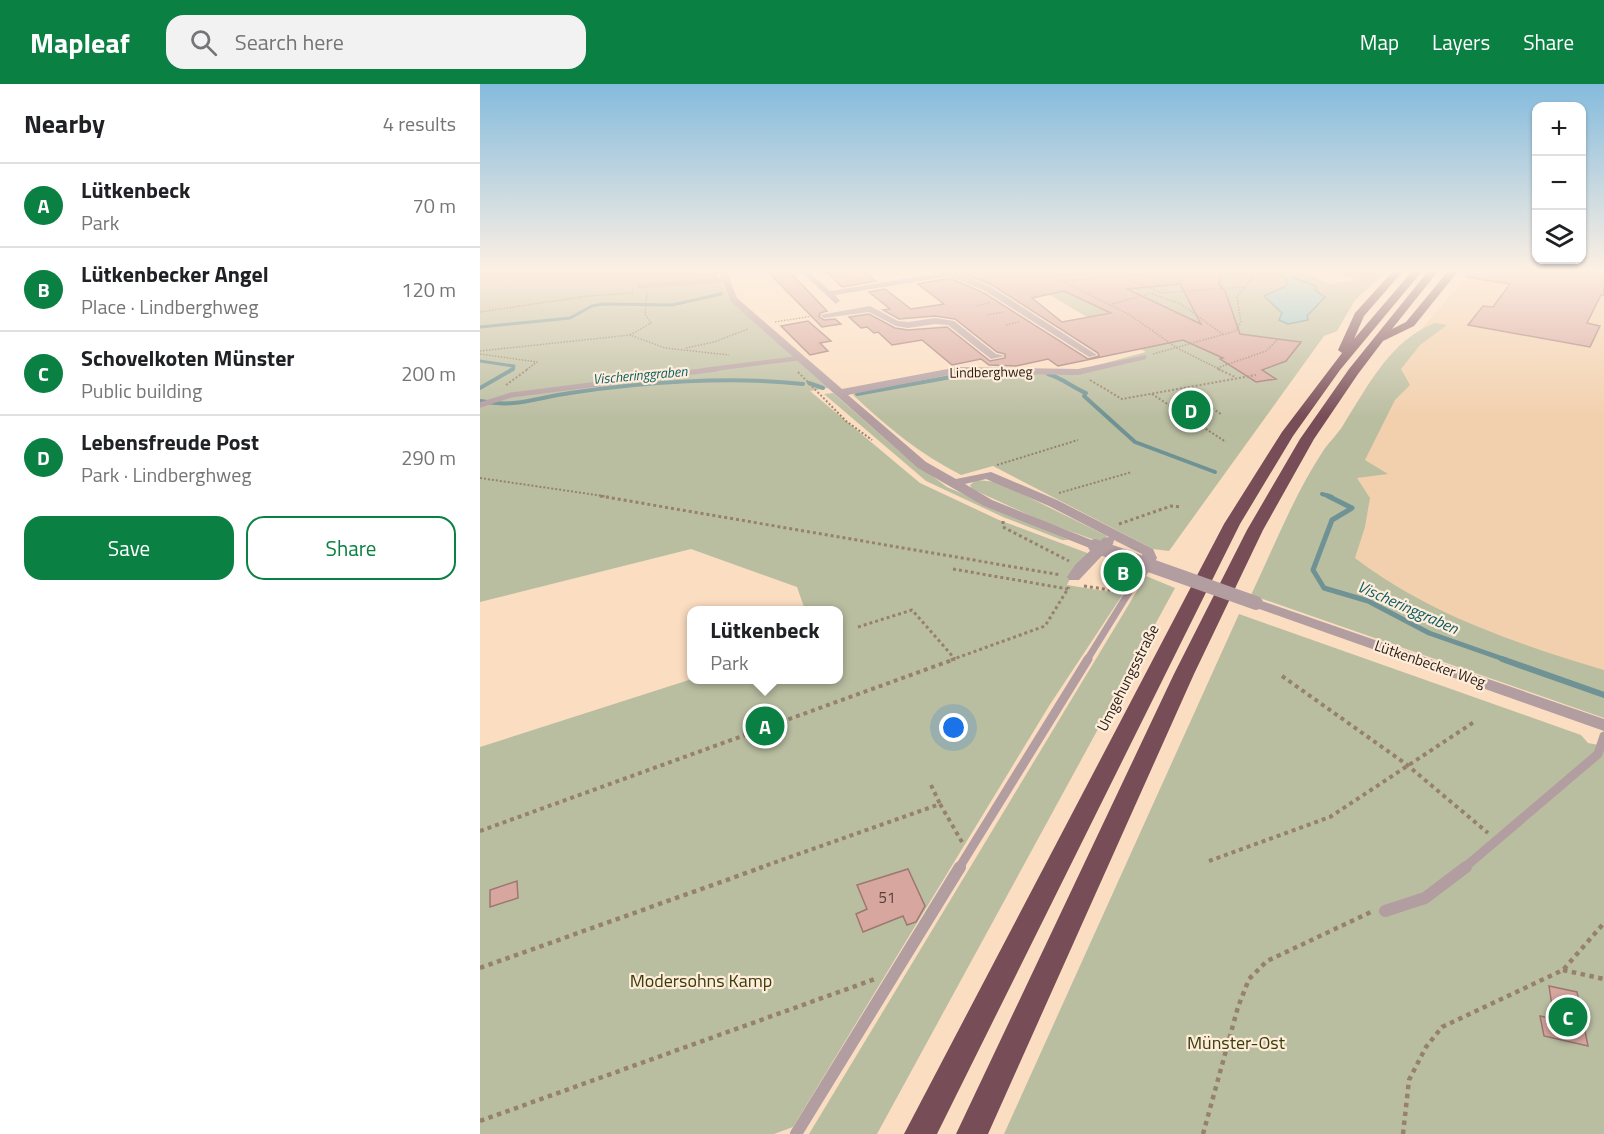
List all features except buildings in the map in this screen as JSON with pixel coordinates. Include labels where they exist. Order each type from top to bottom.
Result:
[{"type":"highway","points":[[1336,368],[1357,319]]},
{"type":"highway","name":"Umgehungsstraße","points":[[920,1134],[1232,524],[1287,435],[1336,368],[1377,319]]},
{"type":"highway","points":[[972,1134],[1179,684],[1254,530],[1307,439],[1353,372],[1396,319]]},
{"type":"highway","points":[[1378,342],[1410,324],[1414,319]]},
{"type":"street","points":[[756,319],[902,448],[952,484],[987,475],[1114,530],[1148,552],[1150,558],[1131,589]]},
{"type":"street","points":[[890,319],[908,326],[935,321],[951,323],[994,357],[1000,356]]},
{"type":"street","points":[[1035,319],[1092,355]]},
{"type":"street","name":"Lindberghweg","points":[[840,393],[958,370],[1078,372],[1143,357]]},
{"type":"street","name":"Lütkenbecker Weg","points":[[952,484],[1020,518],[1095,546],[1604,725]]},
{"type":"street","points":[[1074,579],[1114,530]]},
{"type":"lane","points":[[480,405],[511,395],[554,388],[800,358]]},
{"type":"lane","points":[[796,1134],[1131,589]]},
{"type":"lane","points":[[1385,911],[1425,898],[1497,841],[1598,754],[1604,736]]},
{"type":"path","points":[[480,352],[630,334],[651,322],[649,319]]},
{"type":"path","points":[[684,348],[714,342],[762,324],[796,319]]},
{"type":"path","points":[[1134,319],[1177,348],[1235,377],[1240,379],[1256,375]]},
{"type":"path","points":[[1203,319],[1224,335]]},
{"type":"path","points":[[1143,357],[1236,331],[1241,319]]},
{"type":"path","points":[[630,334],[665,348],[684,348],[733,355]]},
{"type":"path","points":[[1217,368],[1266,351],[1277,340]]},
{"type":"path","points":[[480,352],[537,362],[513,378],[489,401]]},
{"type":"path","points":[[1090,380],[1122,399],[1235,377]]},
{"type":"path","points":[[1181,389],[1221,414]]},
{"type":"path","points":[[1152,394],[1226,442]]},
{"type":"path","points":[[987,475],[993,467],[1006,461],[1078,440]]},
{"type":"path","points":[[1063,499],[1056,495],[1057,493],[1132,472]]},
{"type":"path","points":[[480,478],[647,503],[1131,589]]},
{"type":"path","points":[[1114,530],[1171,506],[1181,507]]},
{"type":"path","points":[[1004,520],[1003,527],[1074,579]]},
{"type":"path","points":[[953,569],[1074,579]]},
{"type":"path","points":[[480,831],[1045,626],[1074,579]]},
{"type":"path","points":[[858,627],[912,610],[955,659]]},
{"type":"path","points":[[1282,676],[1406,764],[1497,841]]},
{"type":"path","points":[[1209,861],[1330,817],[1406,764],[1474,722]]},
{"type":"path","points":[[931,785],[969,853]]},
{"type":"path","points":[[480,968],[940,804]]},
{"type":"path","points":[[1203,1134],[1238,1007],[1249,979],[1267,961],[1371,912],[1385,911]]},
{"type":"path","points":[[1403,1134],[1409,1080],[1426,1047],[1442,1027],[1563,970],[1604,923]]},
{"type":"path","points":[[1563,970],[1604,978]]},
{"type":"path","points":[[480,1120],[896,971]]},
{"type":"shaded area","points":[[1430,319],[1604,319],[1604,697],[1289,592],[1405,348]]},
{"type":"green space","name":"Modersohns Kamp","points":[[480,319],[751,319],[828,388],[810,391],[920,483],[999,520],[1090,554],[1075,568],[1067,585],[1123,594],[1049,706],[793,1127],[774,1134],[480,1134],[480,747],[687,681],[687,684],[843,684],[843,606],[804,606],[797,587],[691,549],[480,602]]},
{"type":"green space","points":[[1090,319],[1344,319],[1337,331],[1324,336],[1169,551],[1153,549],[993,466],[961,475],[904,439],[853,395],[856,392],[960,372],[1083,369],[1146,352]]},
{"type":"green space","points":[[1435,323],[1447,325],[1420,345],[1401,369],[1410,385],[1395,400],[1365,460],[1388,474],[1357,478],[1370,498],[1365,527],[1355,558],[1383,578],[1443,611],[1507,638],[1604,670],[1604,718],[1251,595],[1313,468],[1343,426],[1372,378],[1406,340]]},
{"type":"green space","points":[[833,393],[900,452],[947,487],[1069,540],[1062,540],[1003,517],[926,481],[824,394]]},
{"type":"green space","points":[[976,480],[998,482],[1107,536],[1103,543],[1042,521],[972,489],[970,485]]},
{"type":"green space","points":[[1146,576],[1175,588],[877,1134],[809,1134]]},
{"type":"green space","name":"Münster-Ost","points":[[1239,614],[1581,735],[1588,743],[1604,746],[1604,1134],[1004,1134]]},
{"type":"water","points":[[1308,319],[1308,320],[1288,324],[1279,320]]},
{"type":"waterway","points":[[480,327],[560,319]]},
{"type":"waterway","points":[[480,361],[514,366],[512,369]]},
{"type":"waterway","points":[[480,388],[512,369]]},
{"type":"waterway","name":"Vischeringgraben","points":[[857,394],[973,373]]},
{"type":"waterway","name":"Vischeringgraben","points":[[1048,374],[1086,393],[1084,396],[1135,442],[1215,472]]},
{"type":"waterway","name":"Vischeringgraben","points":[[480,401],[515,403],[598,389],[686,381],[746,380],[803,384]]},
{"type":"waterway","name":"Vischeringgraben","points":[[809,383],[823,388]]},
{"type":"waterway","name":"Vischeringgraben","points":[[1322,494],[1332,497]]},
{"type":"waterway","name":"Vischeringgraben","points":[[1328,496],[1352,508],[1332,520],[1313,570],[1324,588],[1368,601],[1429,633],[1506,660]]},
{"type":"waterway","name":"Vischeringgraben","points":[[1502,659],[1604,695]]},
{"type":"place","name":"Lebensfreude Post","points":[[1191,410]]},
{"type":"place","name":"Lütkenbecker Angel","points":[[1123,572]]},
{"type":"place","name":"Lütkenbeck","points":[[765,726]]},
{"type":"place","name":"Schovelkoten Münster","points":[[1568,1017]]}]
